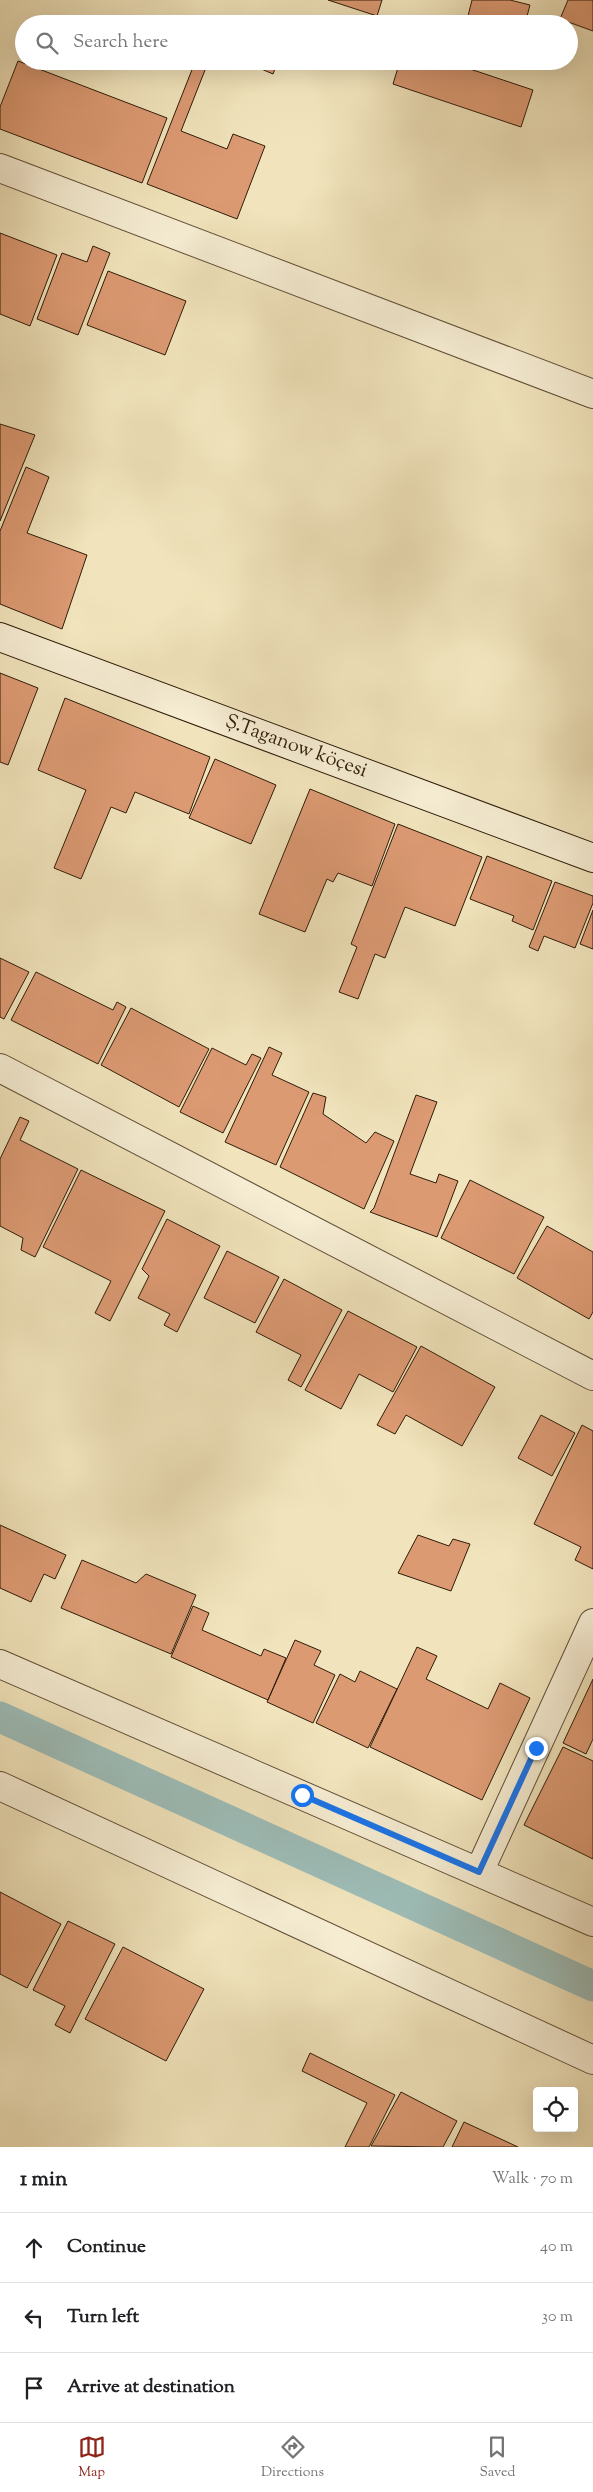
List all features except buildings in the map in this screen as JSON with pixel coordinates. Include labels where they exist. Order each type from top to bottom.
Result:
[{"type":"street","points":[[0,168],[593,394]]},
{"type":"street","name":"Ş.Taganow köçesi","points":[[0,637],[593,858]]},
{"type":"street","points":[[0,1068],[593,1376]]},
{"type":"street","points":[[479,1872],[593,1623]]},
{"type":"street","points":[[0,1664],[593,1922]]},
{"type":"street","points":[[0,1786],[593,2060]]},
{"type":"waterway","points":[[0,1717],[593,1986]]},
{"type":"route","points":[[302,1795],[479,1872],[536,1748]]}]
